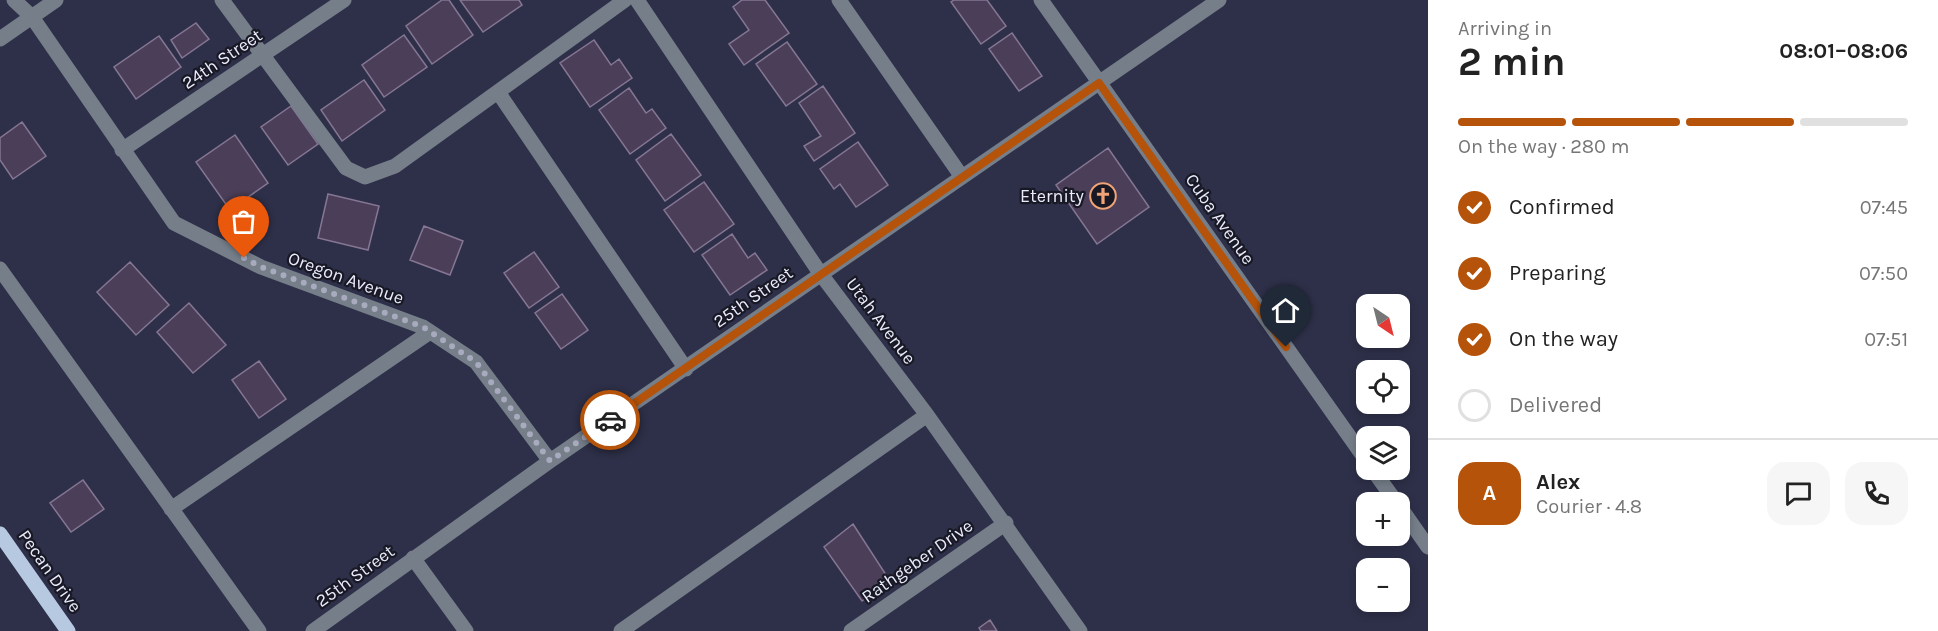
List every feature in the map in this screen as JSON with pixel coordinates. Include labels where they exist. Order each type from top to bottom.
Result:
[{"type":"main road","name":"Pecan Drive","points":[[0,534],[68,631]]},
{"type":"street","name":"Oregon Avenue","points":[[14,0],[32,17],[174,223],[261,267],[423,327],[476,362],[550,461]]},
{"type":"street","points":[[0,39],[56,0]]},
{"type":"street","points":[[222,0],[346,168],[365,177],[395,166],[625,0]]},
{"type":"street","name":"24th Street","points":[[122,150],[344,0]]},
{"type":"street","name":"Utah Avenue","points":[[637,0],[820,273],[1006,523],[1080,631]]},
{"type":"street","points":[[839,0],[962,177]]},
{"type":"street","name":"Cuba Avenue","points":[[1041,0],[1356,446]]},
{"type":"street","name":"25th Street","points":[[313,631],[550,461],[1219,0]]},
{"type":"street","points":[[498,92],[686,369]]},
{"type":"street","points":[[0,269],[260,631]]},
{"type":"street","points":[[171,509],[430,332]]},
{"type":"street","points":[[621,631],[927,415]]},
{"type":"street","points":[[1410,521],[1428,547]]},
{"type":"street","name":"Rathgeber Drive","points":[[851,631],[1006,523]]},
{"type":"street","points":[[413,558],[466,631]]},
{"type":"building","points":[[442,0],[449,0],[473,35],[432,64],[406,26]]},
{"type":"building","points":[[460,0],[519,0],[522,5],[483,32]]},
{"type":"building","points":[[742,0],[765,0],[789,33],[744,65],[729,44],[749,30],[733,7]]},
{"type":"building","points":[[954,0],[987,0],[1006,26],[981,44],[951,2]]},
{"type":"building","points":[[196,23],[209,39],[182,58],[171,40]]},
{"type":"building","points":[[1012,33],[1042,76],[1019,91],[989,49]]},
{"type":"building","points":[[404,35],[427,67],[384,97],[362,65]]},
{"type":"building","points":[[159,36],[181,67],[136,99],[114,67]]},
{"type":"building","points":[[594,40],[611,65],[619,59],[632,78],[590,107],[560,63]]},
{"type":"building","points":[[787,42],[817,84],[786,106],[756,64]]},
{"type":"building","points":[[364,80],[385,110],[342,141],[321,110]]},
{"type":"building","points":[[823,86],[855,133],[814,161],[804,146],[821,136],[799,103]]},
{"type":"building","points":[[629,88],[646,113],[652,109],[666,128],[630,154],[599,110]]},
{"type":"building","points":[[291,106],[318,144],[288,165],[261,127]]},
{"type":"building","points":[[22,122],[46,156],[13,179],[0,160],[0,138]]},
{"type":"building","points":[[671,134],[701,175],[665,201],[636,160]]},
{"type":"building","points":[[235,135],[268,183],[230,210],[196,162]]},
{"type":"building","points":[[858,142],[888,185],[856,207],[840,184],[834,189],[820,169]]},
{"type":"building","name":"Eternity","points":[[1108,148],[1149,207],[1097,244],[1056,185]]},
{"type":"building","points":[[704,182],[734,224],[694,252],[664,210]]},
{"type":"building","points":[[328,194],[379,206],[368,250],[318,238]]},
{"type":"building","points":[[424,226],[463,241],[450,275],[410,260]]},
{"type":"building","points":[[732,234],[748,258],[755,253],[767,270],[730,295],[702,255]]},
{"type":"building","points":[[534,252],[559,287],[529,308],[504,273]]},
{"type":"building","points":[[130,262],[169,305],[136,335],[97,292]]},
{"type":"building","points":[[562,294],[588,330],[561,349],[535,313]]},
{"type":"building","points":[[189,303],[226,345],[193,373],[157,332]]},
{"type":"building","points":[[259,361],[286,399],[259,418],[232,380]]},
{"type":"building","points":[[83,480],[104,509],[71,532],[50,503]]},
{"type":"building","points":[[853,524],[890,581],[862,601],[824,547]]},
{"type":"building","points":[[990,620],[997,631],[981,631],[979,628]]},
{"type":"way so far","points":[[244,258],[261,267],[423,327],[476,362],[550,461],[610,420]]},
{"type":"place","name":"Eternity","points":[[1103,196]]},
{"type":"route","points":[[610,420],[686,369],[820,273],[1099,83],[1286,347]]}]
